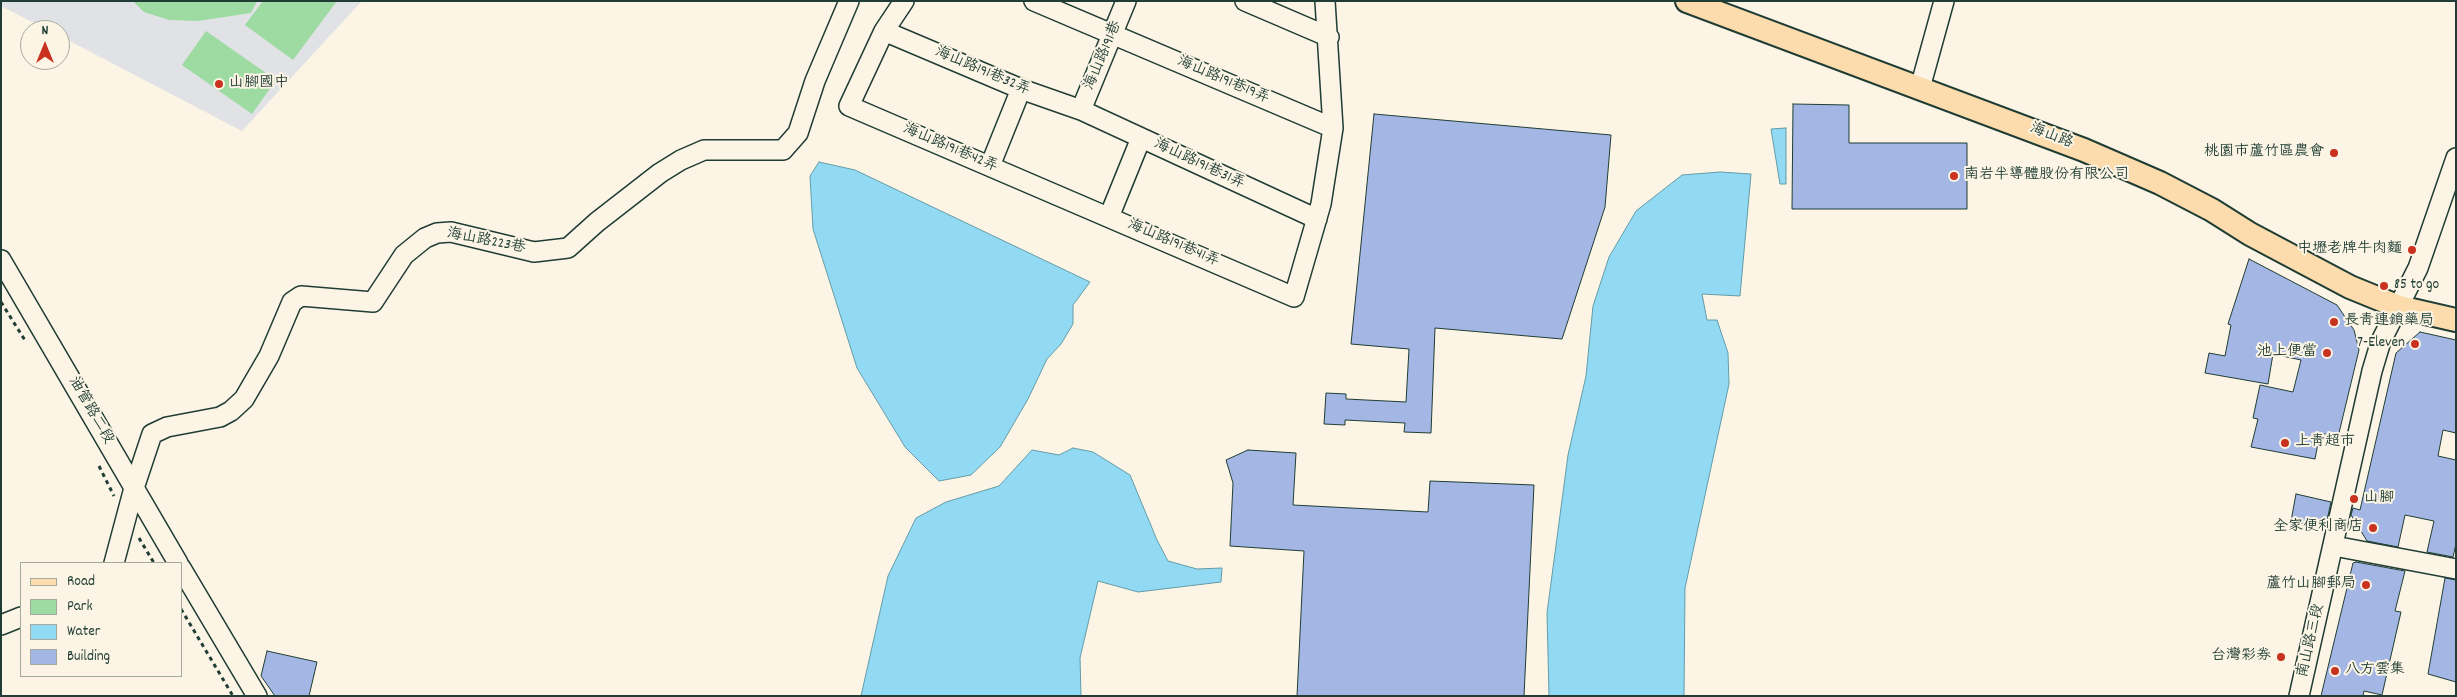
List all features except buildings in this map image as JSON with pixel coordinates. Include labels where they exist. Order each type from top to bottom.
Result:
[{"type":"main road","name":"海山路","points":[[1687,1],[2084,150],[2160,183],[2212,210],[2250,234],[2350,287],[2399,307],[2456,320]]},
{"type":"street","name":"海山路223巷","points":[[134,488],[152,434],[167,428],[220,417],[231,411],[244,399],[269,356],[292,302],[301,296],[373,302],[404,255],[425,238],[437,233],[451,232],[534,252],[568,248],[597,222],[660,173],[681,160],[704,150],[783,150],[798,133],[815,81],[849,1]]},
{"type":"street","points":[[884,31],[904,1]]},
{"type":"street","name":"海山路191巷19弄","points":[[1034,1],[1333,128]]},
{"type":"street","name":"海山路191巷","points":[[1081,110],[1126,1]]},
{"type":"street","points":[[1245,1],[1329,37]]},
{"type":"street","points":[[1317,219],[1333,128],[1329,37],[1325,1]]},
{"type":"street","points":[[1920,88],[1944,1]]},
{"type":"street","name":"海山路191巷32弄","points":[[884,31],[1021,89],[1081,110]]},
{"type":"street","name":"海山路191巷42弄","points":[[884,31],[849,106],[1051,192]]},
{"type":"street","points":[[990,166],[1021,89]]},
{"type":"street","name":"海山路191巷31弄","points":[[1081,110],[1317,219]]},
{"type":"street","points":[[1109,217],[1141,138]]},
{"type":"street","name":"南山路三段","points":[[2300,696],[2372,372],[2381,341],[2418,268],[2456,158]]},
{"type":"street","name":"海山路191巷41弄","points":[[1051,192],[1294,297],[1317,219]]},
{"type":"street","name":"油管路二段","points":[[1,260],[177,562]]},
{"type":"street","points":[[114,562],[134,488]]},
{"type":"street","points":[[2334,546],[2456,569]]},
{"type":"street","points":[[182,570],[257,696]]},
{"type":"street","points":[[1,625],[20,617]]},
{"type":"path","points":[[182,611],[233,696]]},
{"type":"shaded area","name":"山腳國中","points":[[1,1],[362,1],[242,131],[70,41],[70,20],[28,20],[1,6]]},
{"type":"green space","points":[[133,1],[257,1],[251,13],[198,21],[169,20],[144,12]]},
{"type":"green space","points":[[263,1],[337,1],[293,60],[245,25]]},
{"type":"green space","points":[[206,31],[276,80],[252,114],[182,65]]},
{"type":"water","points":[[1786,128],[1786,184],[1780,184],[1771,129]]},
{"type":"water","points":[[819,162],[855,170],[1090,282],[1073,305],[1073,324],[1061,344],[1047,359],[1028,399],[1000,447],[971,475],[939,481],[905,447],[857,368],[813,229],[810,176]]},
{"type":"water","points":[[1720,172],[1751,174],[1740,296],[1702,294],[1707,320],[1717,320],[1728,353],[1729,384],[1685,588],[1684,696],[1549,696],[1547,613],[1568,455],[1586,376],[1593,306],[1609,257],[1636,211],[1682,175]]},
{"type":"water","points":[[1073,448],[1093,452],[1130,475],[1157,540],[1168,561],[1197,569],[1222,568],[1221,582],[1138,592],[1098,581],[1080,658],[1081,696],[861,696],[888,576],[916,518],[946,502],[999,486],[1032,450],[1059,455]]},
{"type":"place","name":"山腳國中","points":[[219,84]]},
{"type":"place","name":"桃園市蘆竹區農會","points":[[2334,153]]},
{"type":"place","name":"南岩半導體股份有限公司","points":[[1954,176]]},
{"type":"place","name":"中壢老牌牛肉麵","points":[[2412,250]]},
{"type":"place","name":"85 to go","points":[[2384,286]]},
{"type":"place","name":"長青連鎖藥局","points":[[2334,322]]},
{"type":"place","name":"7-Eleven","points":[[2415,344]]},
{"type":"place","name":"池上便當","points":[[2327,353]]},
{"type":"place","name":"上青超市","points":[[2285,443]]},
{"type":"place","name":"山腳","points":[[2354,499]]},
{"type":"place","name":"全家便利商店","points":[[2373,528]]},
{"type":"place","name":"蘆竹山腳郵局","points":[[2366,585]]},
{"type":"place","name":"台灣彩券","points":[[2281,657]]},
{"type":"place","name":"八方雲集","points":[[2335,671]]}]
